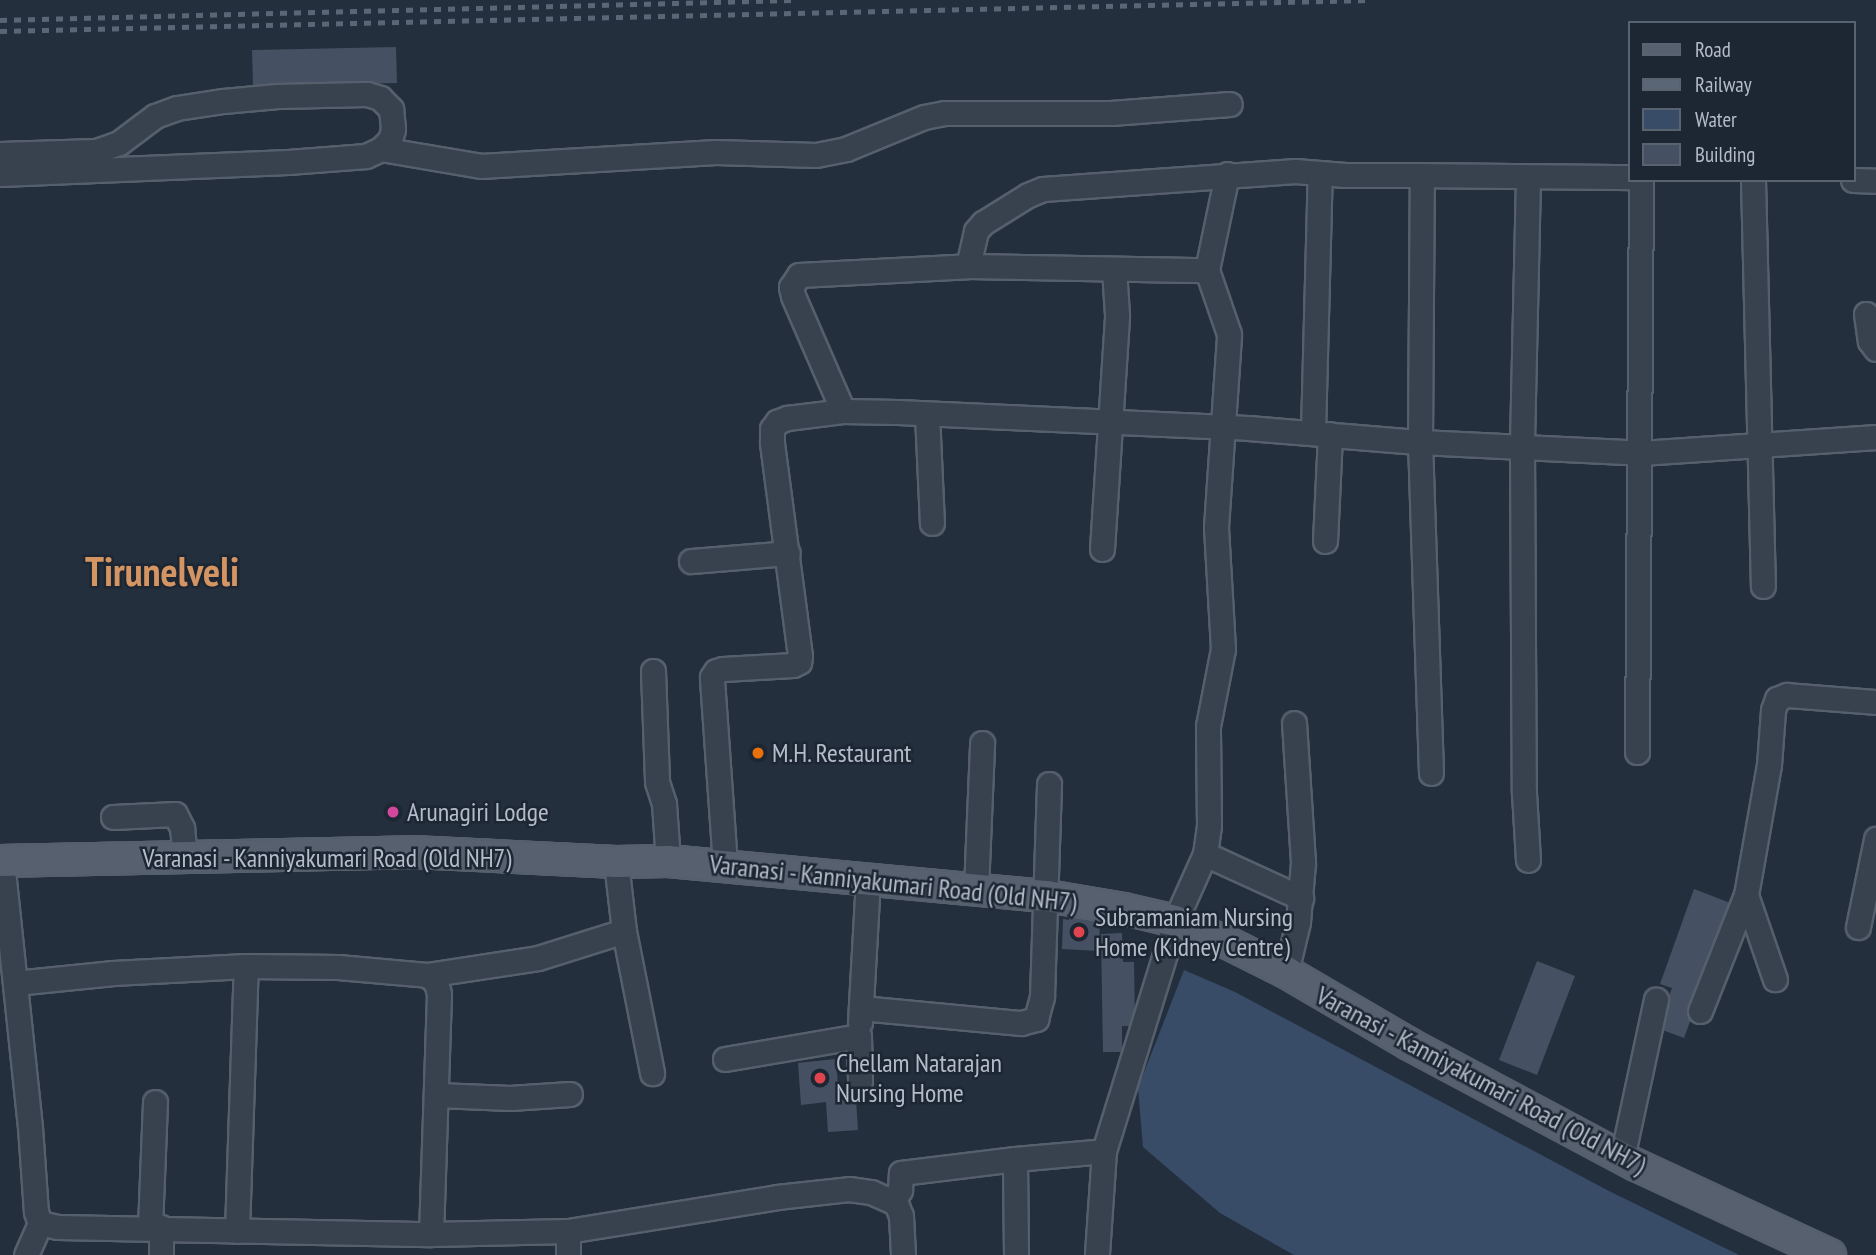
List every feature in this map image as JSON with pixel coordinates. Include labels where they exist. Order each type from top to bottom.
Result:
[{"type":"main road","name":"Varanasi - Kanniyakumari Road (Old NH7)","points":[[1,861],[413,852],[617,862],[668,861],[1047,896],[1175,921],[1286,972],[1409,1044],[1622,1157],[1830,1255]]},
{"type":"street","points":[[0,154],[96,151],[119,143],[155,116],[177,108],[278,96],[368,94],[380,98],[391,109],[390,140],[381,149],[366,156],[288,162],[0,174]]},
{"type":"street","points":[[381,149],[442,162],[481,166],[716,152],[816,155],[846,149],[924,117],[946,113],[1111,113],[1230,104]]},
{"type":"street","points":[[1320,173],[1325,541]]},
{"type":"street","points":[[1097,1255],[1104,1152],[1175,921],[1205,854],[1209,826],[1208,726],[1223,649],[1216,527],[1229,334],[1207,270],[1227,174]]},
{"type":"street","points":[[968,266],[973,239],[984,223],[1028,195],[1043,189],[1227,174],[1628,177]]},
{"type":"street","points":[[1422,175],[1420,442],[1431,773]]},
{"type":"street","points":[[1528,178],[1522,446],[1524,793],[1528,860]]},
{"type":"street","points":[[1855,180],[1876,181]]},
{"type":"street","points":[[1637,752],[1641,182]]},
{"type":"street","points":[[1753,182],[1763,586]]},
{"type":"street","points":[[843,411],[793,296],[794,280],[807,273],[968,266],[1207,270]]},
{"type":"street","points":[[1102,549],[1117,316],[1114,269]]},
{"type":"street","points":[[1866,313],[1870,341],[1876,349]]},
{"type":"street","points":[[724,865],[712,677],[716,671],[723,668],[793,665],[799,662],[796,606],[772,429],[787,418],[843,411],[927,414],[1224,427],[1420,442],[1640,453],[1760,447],[1876,437]]},
{"type":"street","points":[[927,414],[933,523]]},
{"type":"street","points":[[691,561],[788,553]]},
{"type":"street","points":[[653,671],[657,782],[664,804],[668,861]]},
{"type":"street","points":[[1700,1011],[1746,895],[1769,765],[1773,709],[1777,699],[1787,695],[1876,702]]},
{"type":"street","points":[[1286,972],[1301,898],[1303,862],[1294,723]]},
{"type":"street","points":[[976,888],[982,743]]},
{"type":"street","points":[[861,1008],[1031,1022],[1039,1012],[1042,996],[1049,784]]},
{"type":"street","points":[[113,817],[175,814],[182,828],[185,857]]},
{"type":"street","points":[[1857,927],[1876,839]]},
{"type":"street","points":[[1205,854],[1301,898]]},
{"type":"street","points":[[1,861],[36,1212],[40,1223],[26,1255]]},
{"type":"street","points":[[617,862],[624,931],[652,1073]]},
{"type":"street","points":[[860,1081],[859,1035],[869,878]]},
{"type":"street","points":[[1746,895],[1774,979]]},
{"type":"street","points":[[15,984],[101,974],[246,966],[338,967],[427,975],[538,958],[624,931]]},
{"type":"street","points":[[237,1231],[246,966]]},
{"type":"street","points":[[427,975],[436,982],[439,994],[431,1234]]},
{"type":"street","points":[[1622,1157],[1656,1000]]},
{"type":"street","points":[[724,1059],[859,1035]]},
{"type":"street","points":[[437,1095],[510,1098],[570,1094]]},
{"type":"street","points":[[155,1102],[156,1227],[161,1255]]},
{"type":"street","points":[[892,1201],[900,1190],[901,1173],[1015,1159],[1104,1152]]},
{"type":"street","points":[[1015,1159],[1016,1255]]},
{"type":"street","points":[[40,1223],[58,1227],[431,1234],[568,1231],[777,1197],[849,1189],[871,1192],[892,1201],[901,1216],[903,1255]]},
{"type":"street","points":[[568,1231],[568,1255]]},
{"type":"water","points":[[1184,970],[1235,992],[1607,1190],[1739,1255],[1294,1255],[1220,1213],[1143,1147],[1138,1088]]},
{"type":"building","points":[[396,47],[397,83],[253,86],[252,50]]},
{"type":"building","points":[[1694,889],[1733,904],[1684,1038],[1657,1028],[1672,988],[1660,984]]},
{"type":"building","points":[[1070,910],[1086,910],[1085,920],[1100,921],[1099,951],[1062,949],[1063,919],[1069,920]]},
{"type":"building","points":[[1122,933],[1123,962],[1134,962],[1135,1026],[1122,1026],[1122,1052],[1103,1052],[1101,934]]},
{"type":"building","points":[[1537,961],[1575,976],[1537,1075],[1499,1060]]},
{"type":"building","points":[[836,1059],[839,1100],[856,1099],[858,1130],[828,1132],[826,1102],[801,1105],[798,1063]]},
{"type":"railway","points":[[0,20],[795,0]]},
{"type":"railway","points":[[0,31],[1371,0]]},
{"type":"place","name":"M.H. Restaurant","points":[[758,753]]},
{"type":"place","name":"Arunagiri Lodge","points":[[393,812]]},
{"type":"place","name":"Subramaniam Nursing Home (Kidney Centre)","points":[[1079,932]]},
{"type":"place","name":"Chellam Natarajan Nursing Home","points":[[820,1078]]},
{"type":"district","name":"Tirunelveli","points":[[162,571]]}]
